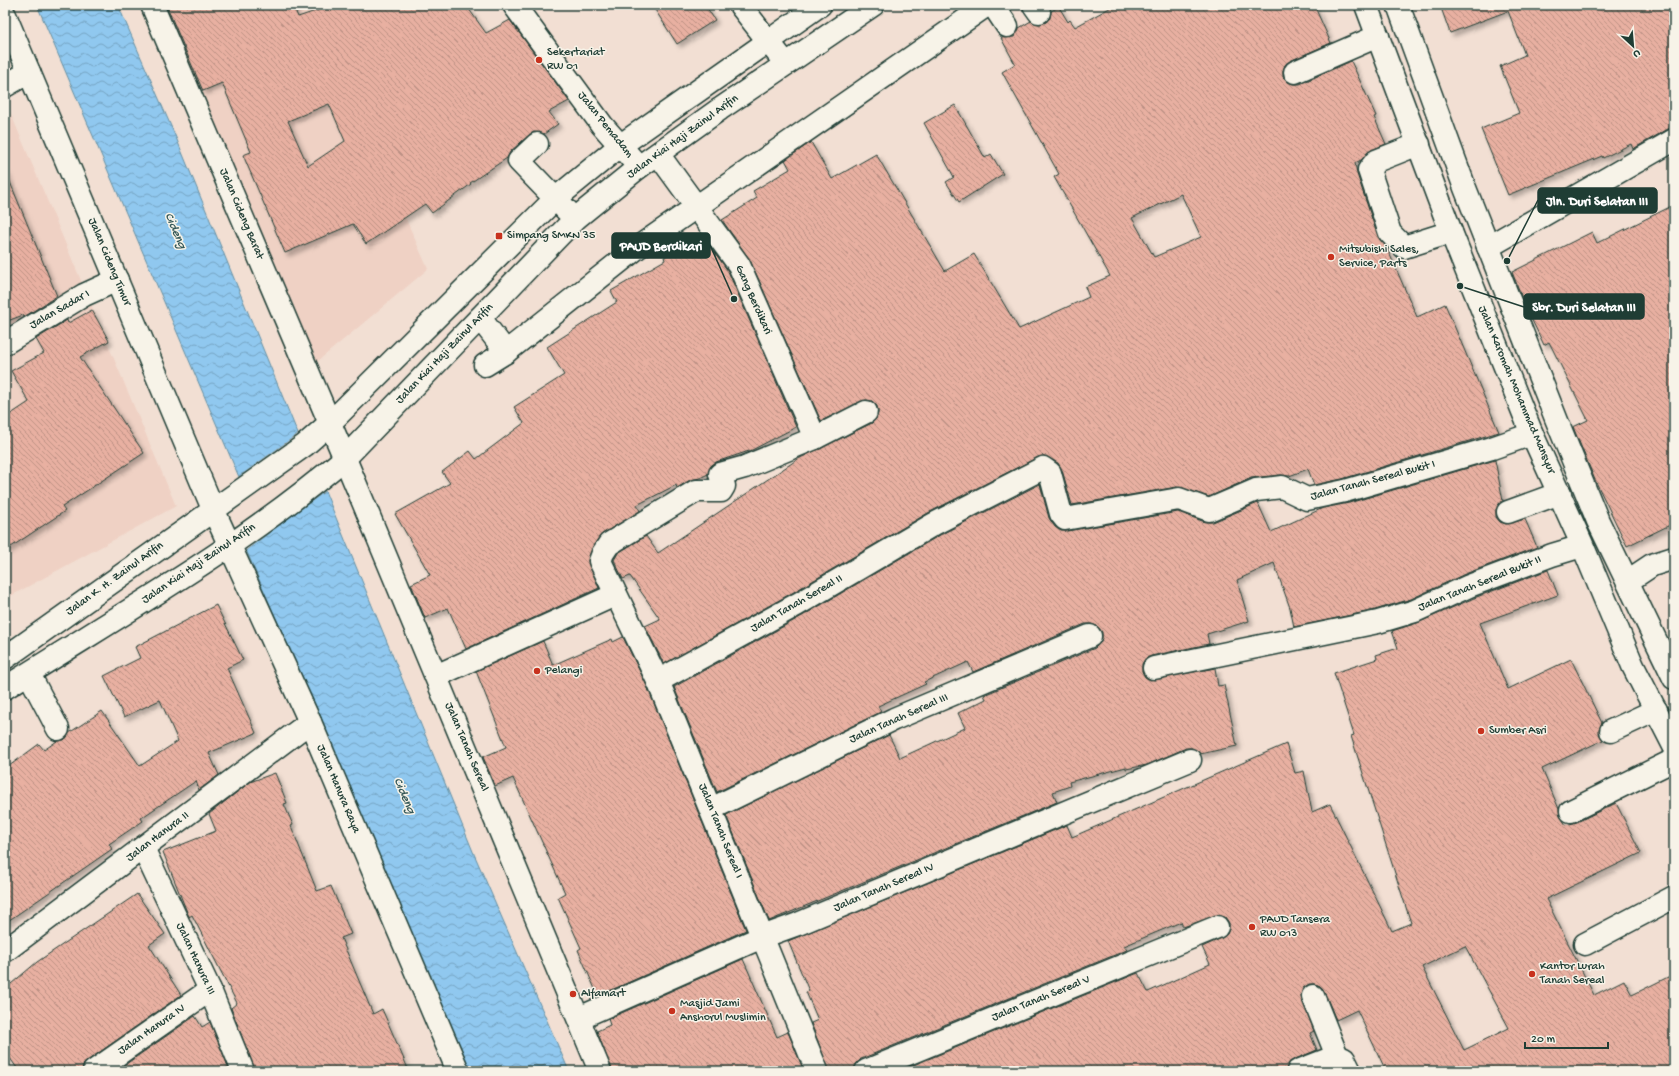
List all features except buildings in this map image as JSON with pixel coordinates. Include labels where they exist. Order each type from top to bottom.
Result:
[{"type":"street","name":"Jalan Cideng Barat","points":[[152,5],[330,423]]},
{"type":"street","name":"Jalan Pemadam","points":[[514,5],[602,126],[621,145],[639,167]]},
{"type":"street","points":[[740,5],[786,64]]},
{"type":"street","points":[[219,505],[303,446],[330,423],[555,199],[621,145],[770,42],[820,5]]},
{"type":"street","name":"Jalan Kiai Haji Zainul Arifin","points":[[5,688],[235,542],[320,480],[345,458],[575,219],[639,167],[873,5]]},
{"type":"street","points":[[485,365],[506,352],[637,248],[987,5]]},
{"type":"street","points":[[993,5],[1007,26]]},
{"type":"street","name":"Jalan Karomah Mohammad Mansyur","points":[[1366,5],[1451,232],[1532,434],[1560,493],[1633,666],[1674,746]]},
{"type":"street","points":[[1398,5],[1488,247],[1598,521],[1674,678]]},
{"type":"street","name":"Jalan Cideng Timur","points":[[5,15],[117,280],[219,505]]},
{"type":"street","points":[[1295,72],[1378,36]]},
{"type":"street","points":[[5,86],[29,72]]},
{"type":"street","points":[[1462,260],[1488,247],[1674,140]]},
{"type":"street","points":[[537,144],[519,161],[575,219]]},
{"type":"street","points":[[1419,144],[1376,161],[1369,170],[1380,206],[1390,233],[1404,247],[1451,232]]},
{"type":"street","name":"Gang Berdikari","points":[[658,154],[738,266],[815,438]]},
{"type":"street","name":"Jalan Sadar I","points":[[5,343],[84,295],[117,280]]},
{"type":"street","points":[[480,318],[506,352]]},
{"type":"street","points":[[1492,337],[1519,323]]},
{"type":"street","points":[[815,438],[866,412]]},
{"type":"street","name":"Jalan Tanah Sereal","points":[[330,423],[600,1071]]},
{"type":"street","name":"Jalan Tanah Sereal Bukit I","points":[[934,524],[1043,468],[1050,473],[1061,514],[1065,519],[1179,498],[1208,510],[1256,490],[1282,487],[1307,499],[1345,491],[1492,448],[1532,434]]},
{"type":"street","name":"Jalan Tanah Sereal I","points":[[815,438],[746,467],[720,474],[724,486],[721,491],[696,491],[609,544],[603,552],[600,561],[615,595],[658,681],[817,1071]]},
{"type":"street","points":[[1508,512],[1560,493]]},
{"type":"street","name":"Jalan Hanura Raya","points":[[219,505],[458,1071]]},
{"type":"street","name":"Jalan K. H. Zainul Arifin","points":[[5,658],[219,505]]},
{"type":"street","name":"Jalan Tanah Sereal II","points":[[658,681],[798,604],[934,524]]},
{"type":"street","name":"Jalan Tanah Sereal Bukit II","points":[[1154,668],[1378,622],[1415,611],[1469,586],[1552,555],[1582,546]]},
{"type":"street","points":[[1628,581],[1652,565],[1674,558]]},
{"type":"street","points":[[436,676],[615,595]]},
{"type":"street","name":"Jalan Tanah Sereal III","points":[[711,809],[894,718],[1090,636]]},
{"type":"street","points":[[29,674],[58,729]]},
{"type":"street","points":[[1611,731],[1656,710]]},
{"type":"street","name":"Jalan Hanura II","points":[[5,951],[310,722]]},
{"type":"street","name":"Jalan Tanah Sereal IV","points":[[579,1018],[762,937],[806,921],[1190,760]]},
{"type":"street","points":[[1571,811],[1674,760]]},
{"type":"street","name":"Jalan Hanura III","points":[[143,848],[210,990],[243,1071]]},
{"type":"street","points":[[1585,944],[1674,896]]},
{"type":"street","name":"Jalan Tanah Sereal V","points":[[866,1071],[1217,926]]},
{"type":"street","name":"Jalan Hanura IV","points":[[94,1071],[210,990]]},
{"type":"street","points":[[1298,1071],[1344,1063],[1313,996]]},
{"type":"shaded area","points":[[160,5],[312,5],[428,269],[312,366]]},
{"type":"shaded area","points":[[5,100],[176,506],[5,599]]},
{"type":"water","name":"Cideng","points":[[37,5],[118,5],[177,140],[298,434],[239,477]]},
{"type":"water","name":"Cideng","points":[[325,491],[474,854],[569,1071],[470,1071],[335,753],[246,550]]},
{"type":"pier","points":[[298,434],[299,436],[261,464],[240,478],[237,478]]},
{"type":"pier","points":[[324,490],[325,491],[246,550],[245,548]]},
{"type":"place","name":"Sekertariat RW 01","points":[[539,60]]},
{"type":"place","name":"Simpang SMKN 35","points":[[499,236]]},
{"type":"place","name":"Mitsubishi Sales, Service, Parts","points":[[1331,257]]},
{"type":"place","name":"Jln. Duri Selatan III","points":[[1507,261]]},
{"type":"place","name":"Sbr. Duri Selatan III","points":[[1460,286]]},
{"type":"place","name":"PAUD Berdikari","points":[[734,299]]},
{"type":"place","name":"Pelangi","points":[[537,671]]},
{"type":"place","name":"Sumber Asri","points":[[1481,731]]},
{"type":"place","name":"PAUD Tansera RW 013","points":[[1252,927]]},
{"type":"place","name":"Kantor Lurah Tanah Sereal","points":[[1532,974]]},
{"type":"place","name":"Alfamart","points":[[573,994]]},
{"type":"place","name":"Masjid Jami Anshorul Muslimin","points":[[672,1011]]}]
